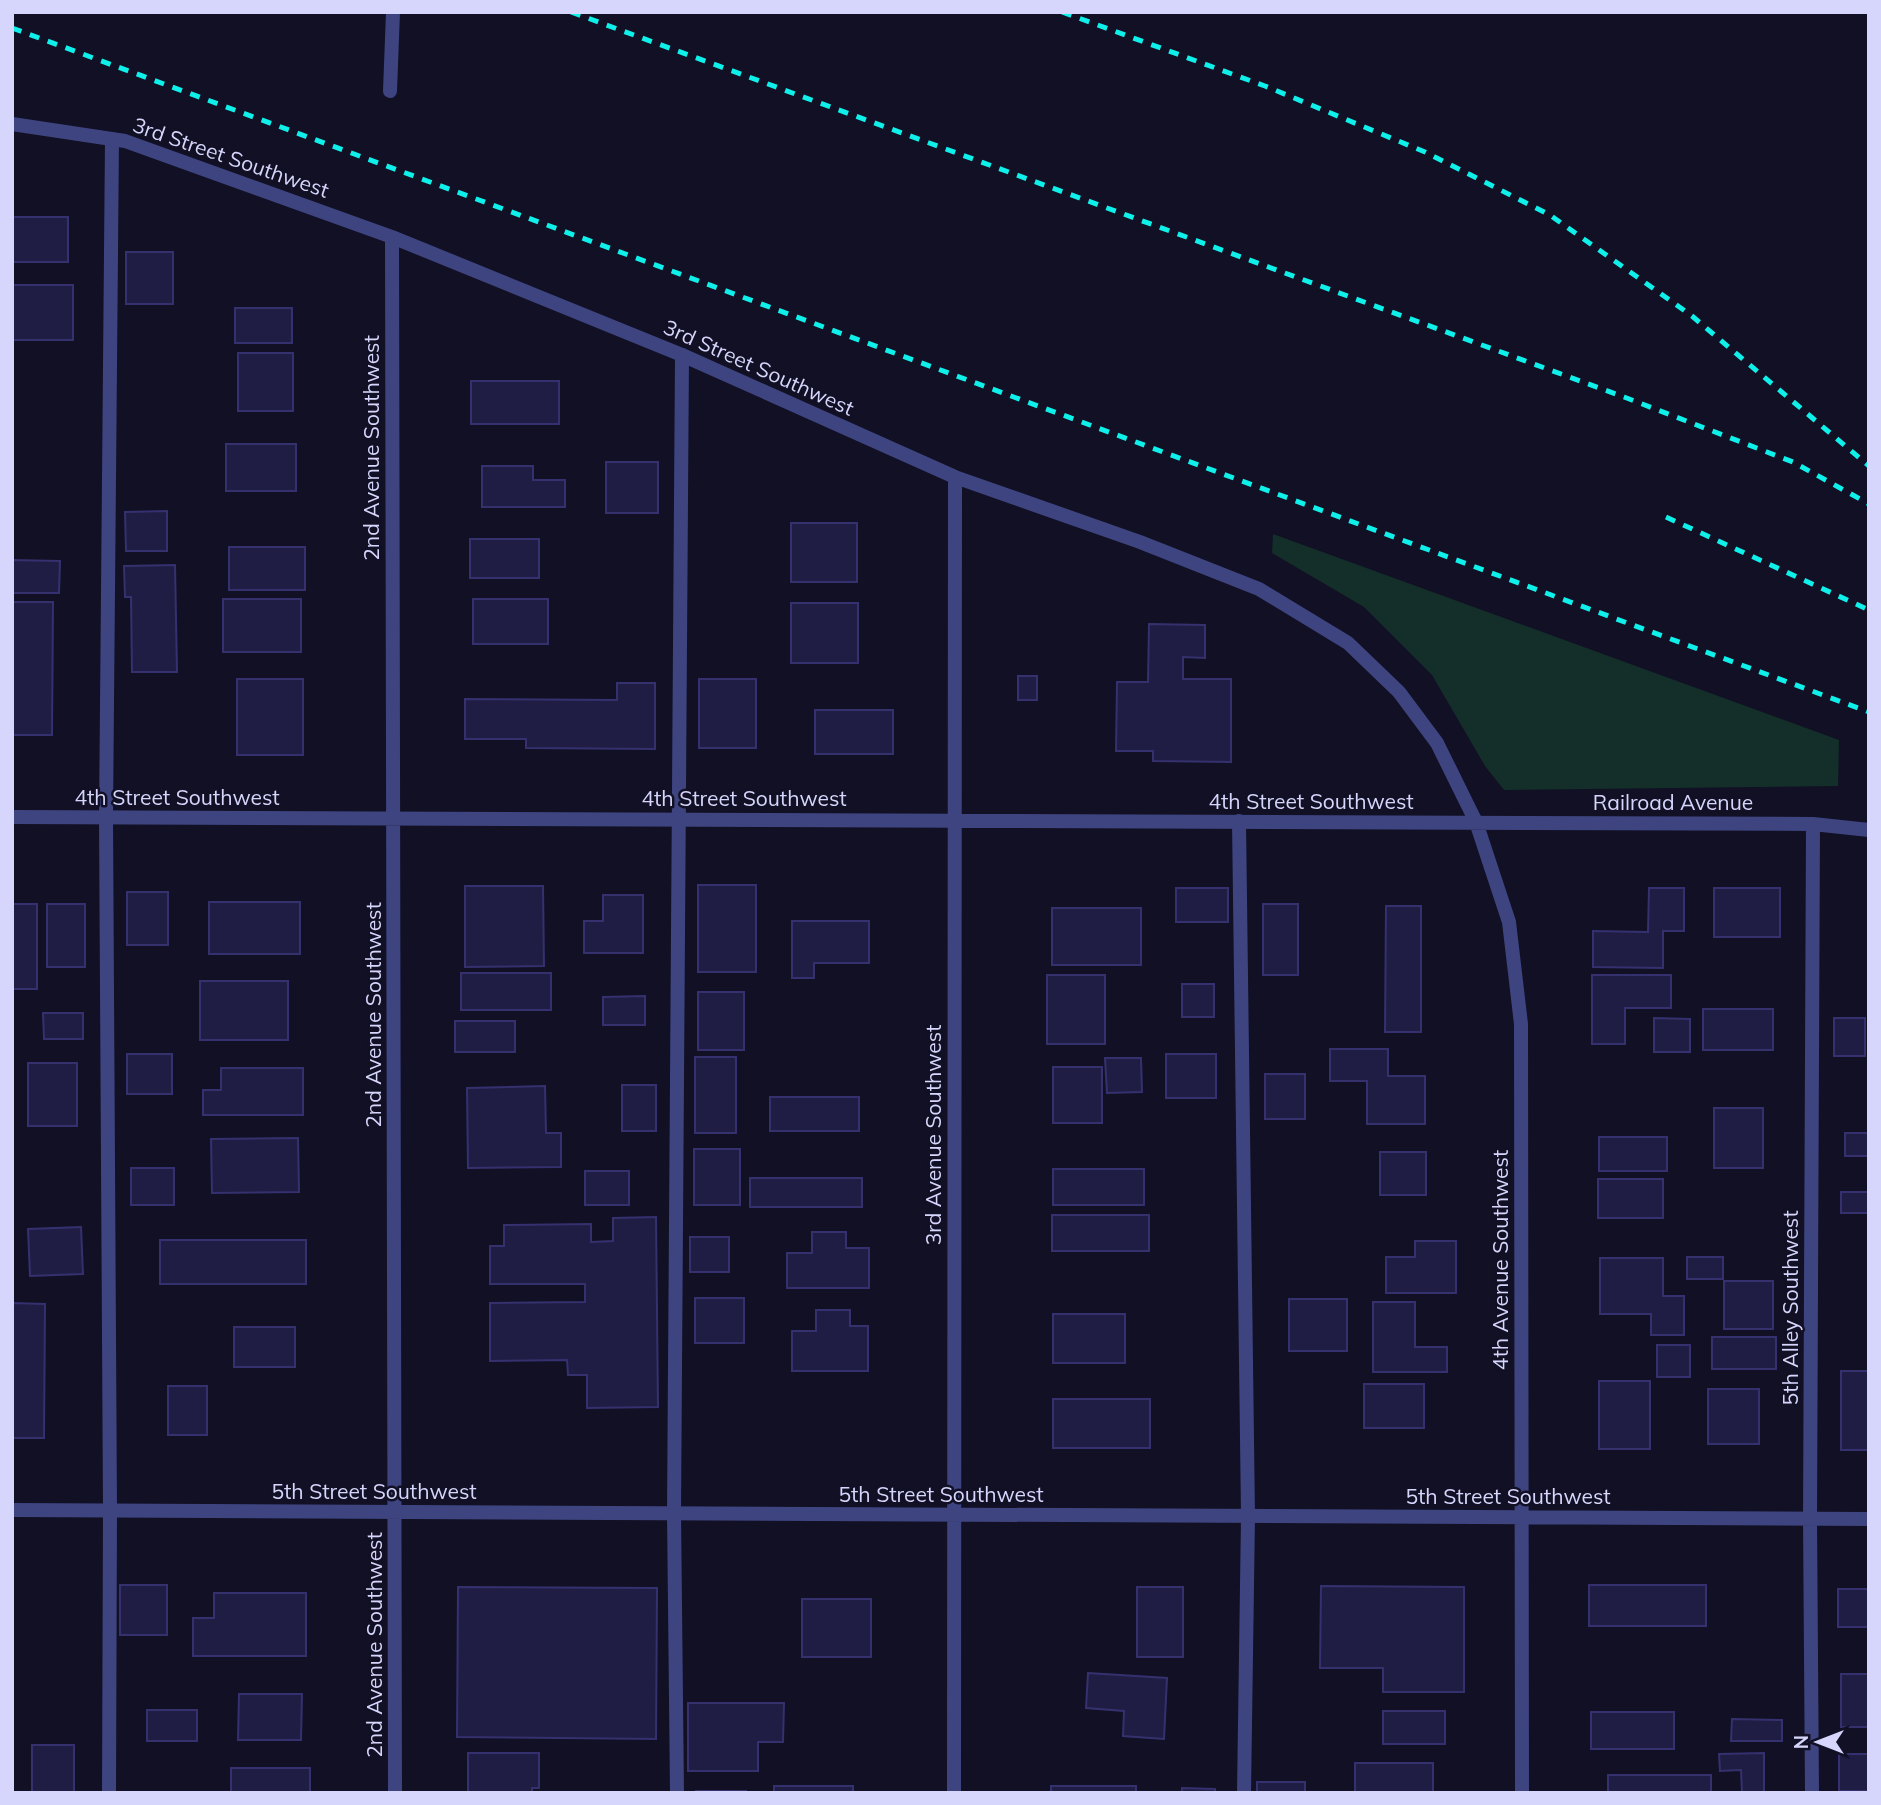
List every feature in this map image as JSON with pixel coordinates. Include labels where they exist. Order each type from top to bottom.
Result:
[{"type":"street","points":[[390,91],[393,12]]},
{"type":"street","name":"3rd Street Southwest","points":[[12,124],[125,141],[392,237],[682,355],[955,477],[1140,542],[1259,589],[1349,643],[1399,692],[1437,743]]},
{"type":"street","points":[[109,1793],[106,817],[112,139]]},
{"type":"street","name":"2nd Avenue Southwest","points":[[392,237],[395,1793]]},
{"type":"street","points":[[677,1793],[674,1513],[682,355]]},
{"type":"street","name":"3rd Avenue Southwest","points":[[954,1793],[955,477]]},
{"type":"street","name":"4th Avenue Southwest","points":[[1437,743],[1476,822],[1509,922],[1521,1024],[1521,1793]]},
{"type":"street","name":"4th Street Southwest","points":[[12,817],[1476,822]]},
{"type":"street","points":[[1239,821],[1248,1516],[1244,1793]]},
{"type":"street","name":"Railroad Avenue","points":[[1476,822],[1813,824],[1869,830]]},
{"type":"street","name":"5th Alley Southwest","points":[[1812,1793],[1810,1518],[1813,824]]},
{"type":"street","name":"5th Street Southwest","points":[[12,1510],[1869,1519]]},
{"type":"green space","points":[[1273,534],[1839,740],[1838,786],[1504,790],[1485,766],[1432,675],[1364,607],[1272,553]]},
{"type":"building","points":[[12,217],[68,217],[68,262],[12,262]]},
{"type":"building","points":[[126,252],[173,252],[173,304],[126,304]]},
{"type":"building","points":[[12,285],[73,285],[73,340],[12,340]]},
{"type":"building","points":[[235,308],[292,308],[292,343],[235,343]]},
{"type":"building","points":[[238,353],[293,353],[293,411],[238,411]]},
{"type":"building","points":[[471,381],[559,381],[559,424],[471,424]]},
{"type":"building","points":[[226,444],[296,444],[296,491],[226,491]]},
{"type":"building","points":[[606,462],[658,462],[658,513],[606,513]]},
{"type":"building","points":[[482,466],[533,466],[533,480],[565,480],[565,507],[482,507]]},
{"type":"building","points":[[167,511],[167,551],[126,551],[125,512]]},
{"type":"building","points":[[791,523],[857,523],[857,582],[791,582]]},
{"type":"building","points":[[470,539],[539,539],[539,578],[470,578]]},
{"type":"building","points":[[229,547],[305,547],[305,590],[229,590]]},
{"type":"building","points":[[12,560],[60,561],[59,593],[12,593]]},
{"type":"building","points":[[175,565],[177,672],[132,672],[131,597],[125,597],[124,566]]},
{"type":"building","points":[[223,599],[301,599],[301,652],[223,652]]},
{"type":"building","points":[[473,599],[548,599],[548,644],[473,644]]},
{"type":"building","points":[[12,602],[53,602],[52,735],[12,735]]},
{"type":"building","points":[[791,603],[858,603],[858,663],[791,663]]},
{"type":"building","points":[[1149,624],[1205,625],[1205,658],[1183,657],[1183,679],[1231,679],[1231,762],[1153,761],[1153,751],[1116,751],[1117,682],[1148,682]]},
{"type":"building","points":[[1018,676],[1037,676],[1037,700],[1018,700]]},
{"type":"building","points":[[237,679],[303,679],[303,755],[237,755]]},
{"type":"building","points":[[699,679],[756,679],[756,748],[699,748]]},
{"type":"building","points":[[617,683],[655,683],[655,749],[526,748],[526,739],[465,739],[465,699],[617,700]]},
{"type":"building","points":[[815,710],[893,710],[893,754],[815,754]]},
{"type":"building","points":[[698,885],[756,885],[756,972],[698,972]]},
{"type":"building","points":[[465,886],[543,886],[544,966],[465,967]]},
{"type":"building","points":[[1176,888],[1228,888],[1228,922],[1176,922]]},
{"type":"building","points":[[1649,888],[1684,888],[1684,931],[1663,931],[1663,968],[1593,967],[1593,931],[1648,932]]},
{"type":"building","points":[[1714,888],[1780,888],[1780,937],[1714,937]]},
{"type":"building","points":[[127,892],[168,892],[168,945],[127,945]]},
{"type":"building","points":[[603,895],[643,895],[643,953],[584,953],[584,921],[603,921]]},
{"type":"building","points":[[209,902],[300,902],[300,954],[209,954]]},
{"type":"building","points":[[12,904],[37,904],[37,989],[12,989]]},
{"type":"building","points":[[47,904],[85,904],[85,967],[47,967]]},
{"type":"building","points":[[1263,904],[1298,904],[1298,975],[1263,975]]},
{"type":"building","points":[[1386,906],[1421,906],[1421,1032],[1385,1032]]},
{"type":"building","points":[[1052,908],[1141,908],[1141,965],[1052,965]]},
{"type":"building","points":[[792,921],[869,921],[869,963],[814,963],[814,978],[792,978]]},
{"type":"building","points":[[461,973],[551,973],[551,1010],[461,1010]]},
{"type":"building","points":[[1047,975],[1105,975],[1105,1044],[1047,1044]]},
{"type":"building","points":[[1592,975],[1671,975],[1671,1008],[1625,1008],[1625,1044],[1592,1044]]},
{"type":"building","points":[[200,981],[288,981],[288,1040],[200,1040]]},
{"type":"building","points":[[1182,984],[1214,984],[1214,1017],[1182,1017]]},
{"type":"building","points":[[698,992],[744,992],[744,1050],[698,1050]]},
{"type":"building","points":[[645,996],[645,1025],[603,1025],[603,997]]},
{"type":"building","points":[[1703,1009],[1773,1009],[1773,1050],[1703,1050]]},
{"type":"building","points":[[43,1013],[83,1013],[83,1039],[44,1039]]},
{"type":"building","points":[[1654,1018],[1690,1019],[1690,1052],[1654,1052]]},
{"type":"building","points":[[1834,1018],[1865,1018],[1865,1056],[1834,1056]]},
{"type":"building","points":[[455,1021],[515,1021],[515,1052],[455,1052]]},
{"type":"building","points":[[1330,1049],[1388,1049],[1388,1076],[1425,1076],[1425,1124],[1367,1124],[1367,1081],[1330,1081]]},
{"type":"building","points":[[127,1054],[172,1054],[172,1094],[127,1094]]},
{"type":"building","points":[[1166,1054],[1216,1054],[1216,1098],[1166,1098]]},
{"type":"building","points":[[695,1057],[736,1057],[736,1133],[695,1133]]},
{"type":"building","points":[[1105,1058],[1141,1058],[1142,1092],[1107,1093]]},
{"type":"building","points":[[28,1063],[77,1063],[77,1126],[28,1126]]},
{"type":"building","points":[[1053,1067],[1102,1067],[1102,1123],[1053,1123]]},
{"type":"building","points":[[221,1068],[303,1068],[303,1115],[203,1115],[203,1090],[221,1090]]},
{"type":"building","points":[[1265,1074],[1305,1074],[1305,1119],[1265,1119]]},
{"type":"building","points":[[622,1085],[656,1085],[656,1131],[622,1131]]},
{"type":"building","points":[[545,1086],[546,1133],[561,1133],[561,1167],[468,1168],[467,1088]]},
{"type":"building","points":[[770,1097],[859,1097],[859,1131],[770,1131]]},
{"type":"building","points":[[1714,1108],[1763,1108],[1763,1168],[1714,1168]]},
{"type":"building","points":[[1845,1133],[1869,1133],[1869,1156],[1845,1156]]},
{"type":"building","points":[[1599,1137],[1667,1137],[1667,1171],[1599,1171]]},
{"type":"building","points":[[298,1138],[299,1192],[212,1193],[211,1139]]},
{"type":"building","points":[[694,1149],[740,1149],[740,1205],[694,1205]]},
{"type":"building","points":[[1380,1152],[1426,1152],[1426,1195],[1380,1195]]},
{"type":"building","points":[[131,1168],[174,1168],[174,1205],[131,1205]]},
{"type":"building","points":[[1053,1169],[1144,1169],[1144,1205],[1053,1205]]},
{"type":"building","points":[[585,1171],[629,1171],[629,1205],[585,1205]]},
{"type":"building","points":[[750,1178],[862,1178],[862,1207],[750,1207]]},
{"type":"building","points":[[1598,1179],[1663,1179],[1663,1218],[1598,1218]]},
{"type":"building","points":[[1841,1192],[1869,1192],[1869,1213],[1841,1213]]},
{"type":"building","points":[[1052,1215],[1149,1215],[1149,1251],[1052,1251]]},
{"type":"building","points":[[656,1217],[658,1407],[587,1408],[587,1375],[568,1375],[567,1360],[490,1361],[490,1303],[585,1302],[585,1284],[490,1284],[490,1246],[504,1246],[504,1225],[591,1224],[591,1242],[613,1241],[613,1218]]},
{"type":"building","points":[[81,1227],[83,1274],[30,1276],[28,1229]]},
{"type":"building","points":[[812,1232],[846,1232],[846,1248],[869,1248],[869,1288],[787,1288],[787,1253],[812,1253]]},
{"type":"building","points":[[690,1237],[729,1237],[729,1272],[690,1272]]},
{"type":"building","points":[[160,1240],[306,1240],[306,1284],[160,1284]]},
{"type":"building","points":[[1415,1241],[1456,1241],[1456,1293],[1386,1293],[1386,1257],[1415,1257]]},
{"type":"building","points":[[1687,1257],[1723,1257],[1723,1279],[1687,1279]]},
{"type":"building","points":[[1600,1258],[1663,1258],[1663,1296],[1684,1296],[1684,1335],[1651,1335],[1651,1314],[1600,1314]]},
{"type":"building","points":[[1724,1281],[1773,1281],[1773,1329],[1724,1329]]},
{"type":"building","points":[[695,1298],[744,1298],[744,1343],[695,1343]]},
{"type":"building","points":[[1289,1299],[1347,1299],[1347,1351],[1289,1351]]},
{"type":"building","points":[[1373,1302],[1415,1302],[1415,1347],[1447,1347],[1447,1372],[1373,1372]]},
{"type":"building","points":[[12,1303],[45,1304],[44,1438],[12,1438]]},
{"type":"building","points":[[816,1310],[850,1310],[850,1326],[868,1326],[868,1371],[792,1371],[792,1331],[816,1331]]},
{"type":"building","points":[[1053,1314],[1125,1314],[1125,1363],[1053,1363]]},
{"type":"building","points":[[234,1327],[295,1327],[295,1367],[234,1367]]},
{"type":"building","points":[[1712,1337],[1776,1337],[1776,1369],[1712,1369]]},
{"type":"building","points":[[1657,1345],[1690,1345],[1690,1377],[1657,1377]]},
{"type":"building","points":[[1841,1371],[1869,1371],[1869,1450],[1841,1450]]},
{"type":"building","points":[[1599,1381],[1650,1381],[1650,1449],[1599,1449]]},
{"type":"building","points":[[1364,1384],[1424,1384],[1424,1428],[1364,1428]]},
{"type":"building","points":[[168,1386],[207,1386],[207,1435],[168,1435]]},
{"type":"building","points":[[1708,1389],[1759,1389],[1759,1444],[1708,1444]]},
{"type":"building","points":[[1053,1399],[1150,1399],[1150,1448],[1053,1448]]},
{"type":"building","points":[[120,1585],[167,1585],[167,1635],[120,1635]]},
{"type":"building","points":[[1589,1585],[1706,1585],[1706,1626],[1589,1626]]},
{"type":"building","points":[[1321,1586],[1464,1587],[1464,1692],[1383,1692],[1383,1668],[1320,1668]]},
{"type":"building","points":[[458,1587],[657,1588],[656,1739],[457,1737]]},
{"type":"building","points":[[1137,1587],[1183,1587],[1183,1657],[1137,1657]]},
{"type":"building","points":[[1838,1589],[1869,1589],[1869,1627],[1838,1627]]},
{"type":"building","points":[[214,1593],[306,1593],[306,1656],[193,1656],[193,1618],[214,1618]]},
{"type":"building","points":[[802,1599],[871,1599],[871,1657],[802,1657]]},
{"type":"building","points":[[1088,1673],[1167,1678],[1164,1739],[1123,1736],[1124,1711],[1086,1708]]},
{"type":"building","points":[[1841,1674],[1869,1674],[1869,1727],[1841,1727]]},
{"type":"building","points":[[239,1694],[302,1694],[301,1740],[238,1740]]},
{"type":"building","points":[[688,1703],[784,1703],[783,1742],[758,1742],[758,1771],[688,1771]]},
{"type":"building","points":[[147,1710],[197,1710],[197,1741],[147,1741]]},
{"type":"building","points":[[1383,1711],[1445,1711],[1445,1744],[1383,1744]]},
{"type":"building","points":[[1591,1712],[1674,1712],[1674,1749],[1591,1749]]},
{"type":"building","points":[[1732,1719],[1782,1720],[1782,1741],[1731,1741]]},
{"type":"building","points":[[32,1745],[74,1745],[74,1793],[32,1793]]},
{"type":"building","points":[[468,1753],[539,1753],[539,1788],[532,1788],[532,1793],[468,1793]]},
{"type":"building","points":[[1764,1753],[1764,1793],[1742,1793],[1741,1770],[1720,1771],[1719,1754]]},
{"type":"building","points":[[1839,1754],[1869,1754],[1869,1791],[1839,1791]]},
{"type":"building","points":[[1355,1763],[1433,1763],[1433,1793],[1355,1793]]},
{"type":"building","points":[[231,1768],[310,1768],[310,1793],[231,1793]]},
{"type":"building","points":[[1608,1775],[1711,1775],[1711,1793],[1608,1793]]},
{"type":"building","points":[[1257,1782],[1305,1782],[1305,1793],[1257,1793]]},
{"type":"building","points":[[774,1786],[853,1786],[853,1793],[774,1793]]},
{"type":"building","points":[[1051,1786],[1136,1786],[1136,1793],[1051,1793]]},
{"type":"building","points":[[1182,1788],[1215,1789],[1215,1793],[1182,1793]]},
{"type":"building","points":[[746,1791],[746,1793],[696,1793]]},
{"type":"railway","points":[[571,12],[1624,397],[1793,462],[1869,504]]},
{"type":"railway","points":[[1062,12],[1265,86],[1425,152],[1550,215],[1692,316],[1869,466]]},
{"type":"railway","points":[[12,28],[1869,712]]},
{"type":"railway","points":[[1666,517],[1869,610]]}]
